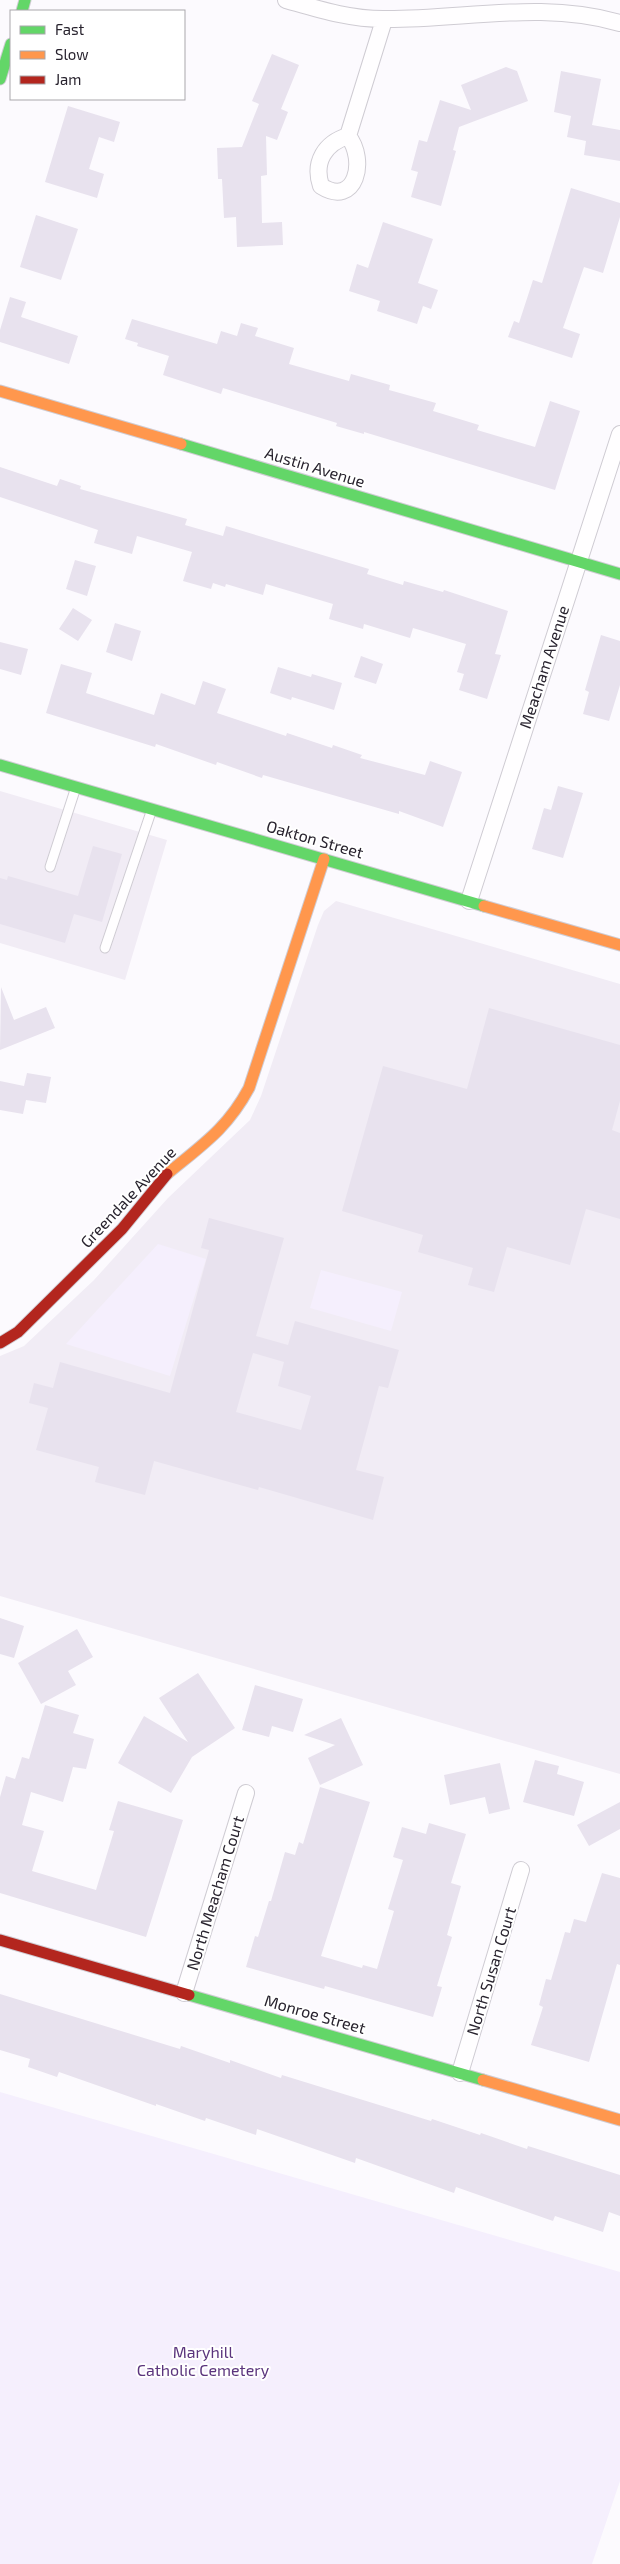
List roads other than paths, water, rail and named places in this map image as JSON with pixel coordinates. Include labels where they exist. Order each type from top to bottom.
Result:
[{"type":"street","points":[[286,0],[351,18],[384,20],[504,5],[535,5],[568,6],[597,13],[620,23]]},
{"type":"street","points":[[348,136],[384,20]]},
{"type":"street","points":[[0,79],[10,47]]},
{"type":"street","name":"Austin Avenue","points":[[0,391],[620,574]]},
{"type":"street","name":"Meacham Avenue","points":[[470,901],[577,562],[620,434]]},
{"type":"street","name":"Oakton Street","points":[[0,765],[620,945]]},
{"type":"street","name":"Greendale Avenue","points":[[0,1343],[18,1332],[70,1281],[122,1229],[162,1179],[224,1127],[238,1109],[249,1088],[324,859]]},
{"type":"street","name":"North Meacham Court","points":[[184,1993],[246,1793]]},
{"type":"street","name":"North Susan Court","points":[[460,2073],[521,1870]]},
{"type":"street","name":"Monroe Street","points":[[0,1940],[620,2120]]},
{"type":"lane","points":[[50,867],[76,787]]},
{"type":"lane","points":[[105,948],[152,809]]},
{"type":"park label","name":"Maryhill Catholic Cemetery","points":[[203,2361]]}]
